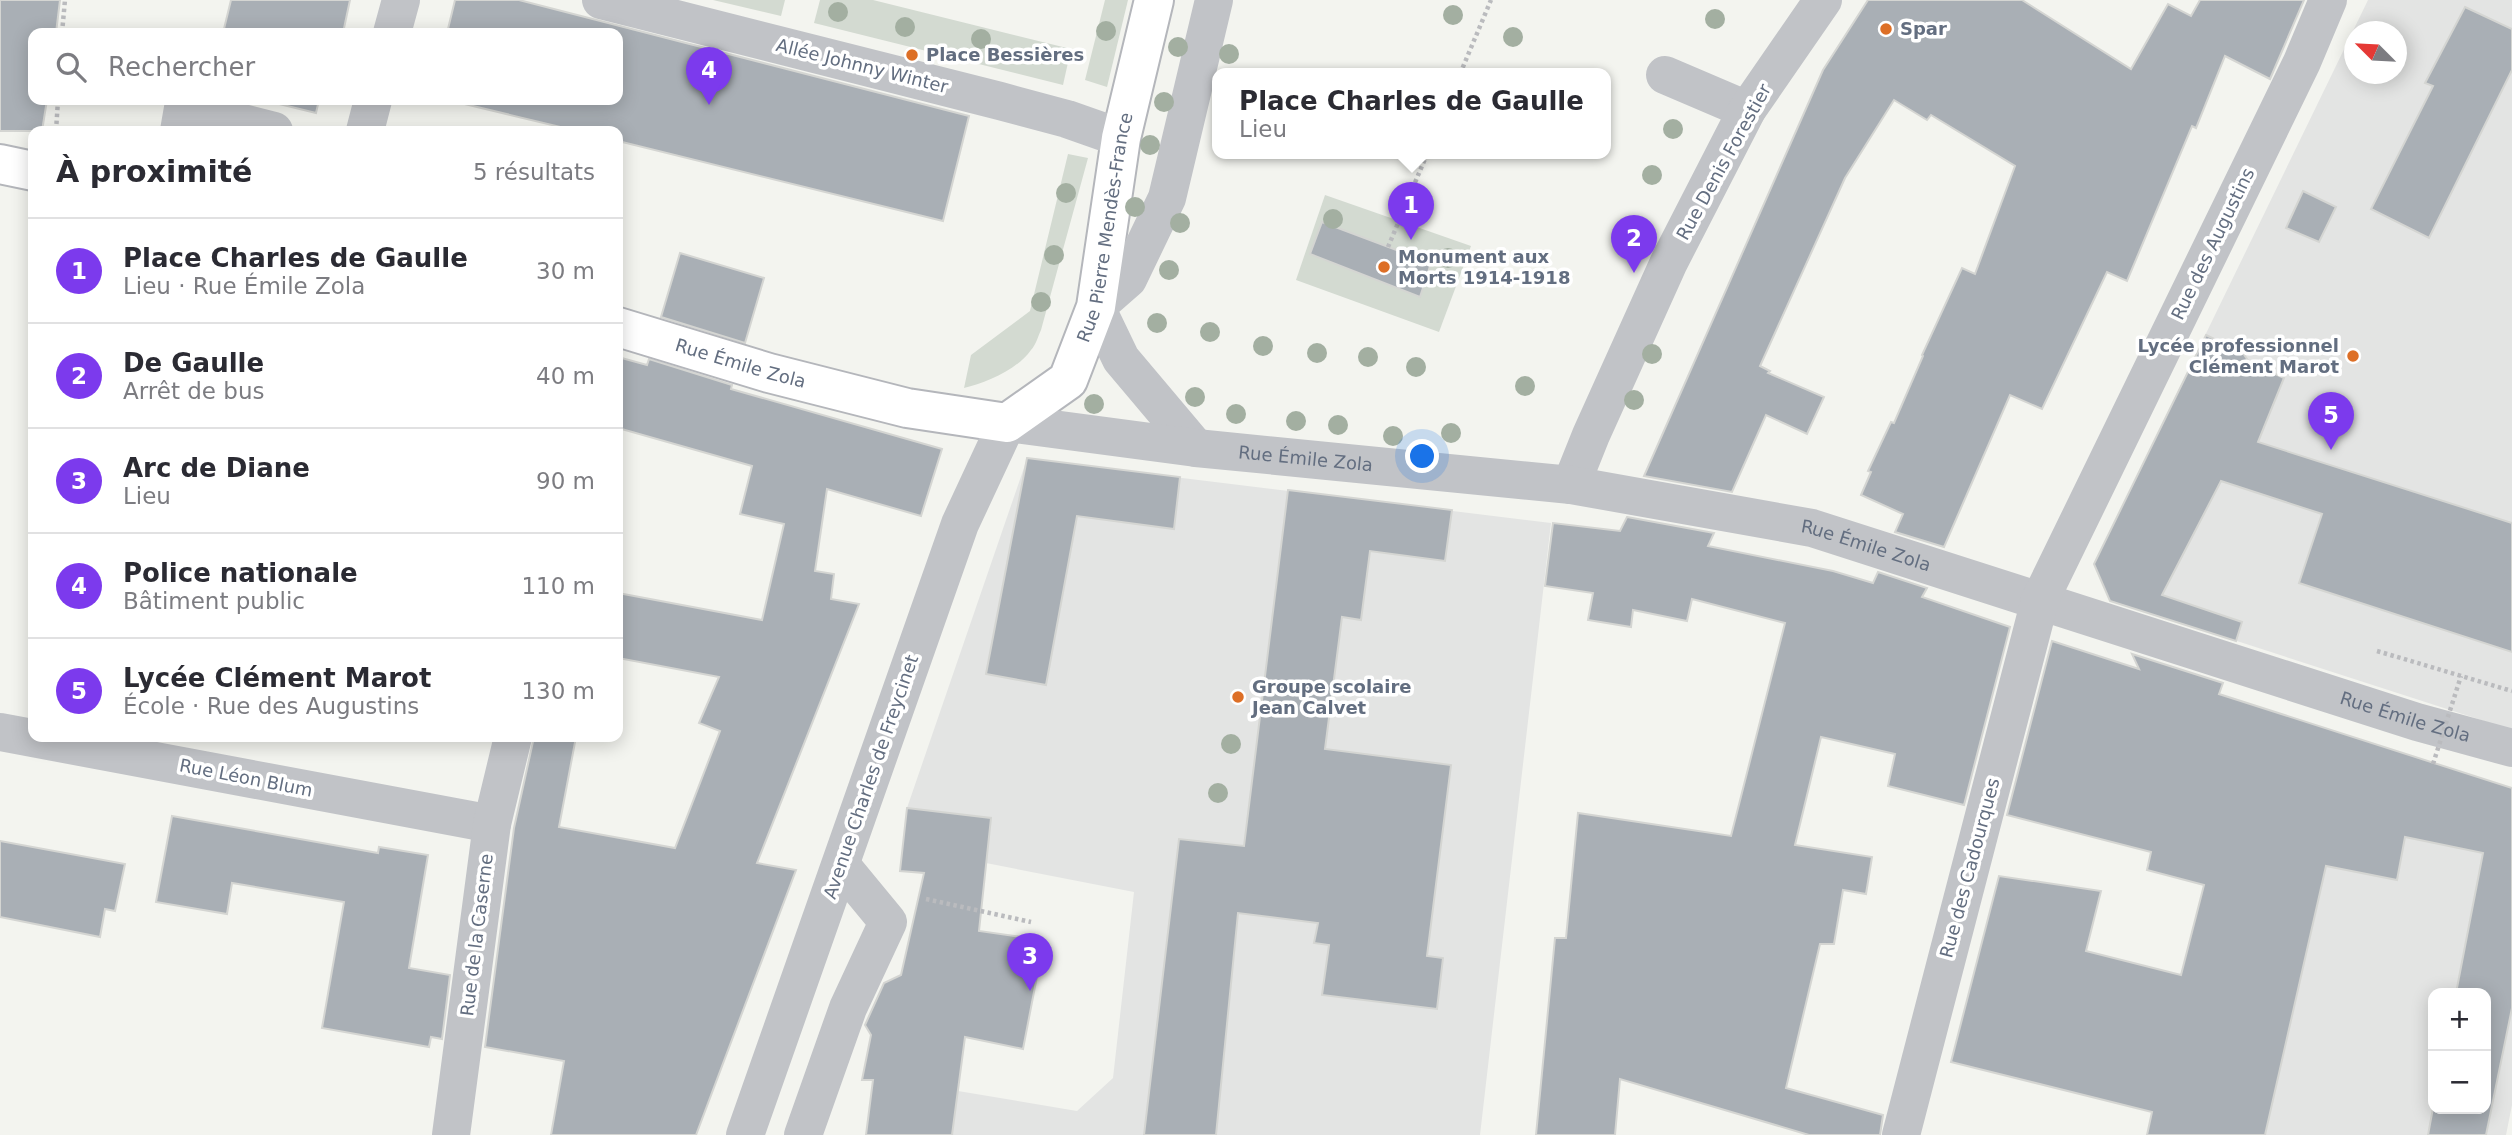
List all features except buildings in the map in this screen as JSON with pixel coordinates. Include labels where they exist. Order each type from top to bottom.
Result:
[{"type":"main road","name":"Rue Pierre Mendès-France","points":[[1007,423],[1068,380],[1096,307],[1121,138],[1154,0]]},
{"type":"main road","points":[[0,164],[28,170]]},
{"type":"main road","name":"Rue Émile Zola","points":[[623,329],[769,373],[907,408],[1007,423]]},
{"type":"street","points":[[393,28],[401,0]]},
{"type":"street","name":"Allée Johnny Winter","points":[[601,0],[1066,118],[1121,138]]},
{"type":"street","points":[[1196,448],[1121,359],[1096,307],[1128,279],[1167,198],[1214,0]]},
{"type":"street","name":"Rue Denis Forestier","points":[[1571,485],[1669,262],[1747,110],[1823,0]]},
{"type":"street","name":"Rue des Augustins","points":[[2040,600],[2302,62],[2328,0]]},
{"type":"street","points":[[1665,75],[1747,110]]},
{"type":"street","points":[[366,126],[372,105]]},
{"type":"street","points":[[180,126],[183,108],[254,126]]},
{"type":"street","name":"Rue Émile Zola","points":[[1007,423],[1196,448],[1571,485],[1812,528],[2417,722],[2512,748]]},
{"type":"street","name":"Avenue Charles de Freycinet","points":[[745,1135],[960,524],[1007,423]]},
{"type":"street","name":"Rue des Cadourques","points":[[1901,1135],[2040,600]]},
{"type":"street","name":"Rue Léon Blum","points":[[0,732],[28,737]]},
{"type":"street","name":"Rue Léon Blum","points":[[53,742],[492,824]]},
{"type":"street","name":"Rue de la Caserne","points":[[451,1135],[492,824],[512,742]]},
{"type":"street","points":[[803,1135],[848,1009],[888,922],[841,865]]},
{"type":"path","points":[[62,28],[65,0]]},
{"type":"path","points":[[1463,68],[1491,0]]},
{"type":"path","points":[[56,126],[58,105]]},
{"type":"path","points":[[1388,247],[1425,159]]},
{"type":"path","points":[[2377,651],[2512,691]]},
{"type":"path","points":[[2433,764],[2461,676]]},
{"type":"path","points":[[928,900],[1031,922]]},
{"type":"shaded area","points":[[713,0],[785,0],[781,16]]},
{"type":"shaded area","points":[[820,0],[873,0],[1071,49],[1063,85],[814,23]]},
{"type":"shaded area","points":[[1105,0],[1128,0],[1107,87],[1085,80]]},
{"type":"shaded area","points":[[2368,0],[2512,0],[2512,730],[2110,600],[2094,564],[2344,49],[2344,84],[2407,84],[2407,21],[2358,21]]},
{"type":"shaded area","points":[[1068,154],[1088,158],[1036,343],[1025,357],[1010,369],[982,383],[964,388],[971,355],[1030,311]]},
{"type":"shaded area","points":[[1325,195],[1471,246],[1439,332],[1296,280]]},
{"type":"shaded area","name":"Groupe scolaire Jean Calvet","points":[[1027,459],[1551,523],[1480,1135],[866,1135],[873,1080],[1077,1111],[1113,1078],[1134,892],[986,863],[984,880],[900,871],[907,808]]},
{"type":"shaded area","points":[[2433,764],[2512,788],[2512,1105],[2506,1135],[2147,1135],[2176,993],[2216,837]]},
{"type":"place","name":"Spar","points":[[1886,29]]},
{"type":"place","name":"Place Bessières","points":[[912,55]]},
{"type":"place","name":"Police nationale","points":[[709,105]]},
{"type":"place","name":"Place Charles de Gaulle","points":[[1411,240]]},
{"type":"place","name":"Monument aux Morts 1914-1918","points":[[1384,267]]},
{"type":"place","name":"De Gaulle","points":[[1634,273]]},
{"type":"place","name":"Lycée professionnel Clément Marot","points":[[2353,356]]},
{"type":"place","name":"Lycée Clément Marot","points":[[2331,450]]},
{"type":"place","name":"Groupe scolaire Jean Calvet","points":[[1238,697]]},
{"type":"place","name":"Arc de Diane","points":[[1030,991]]}]
